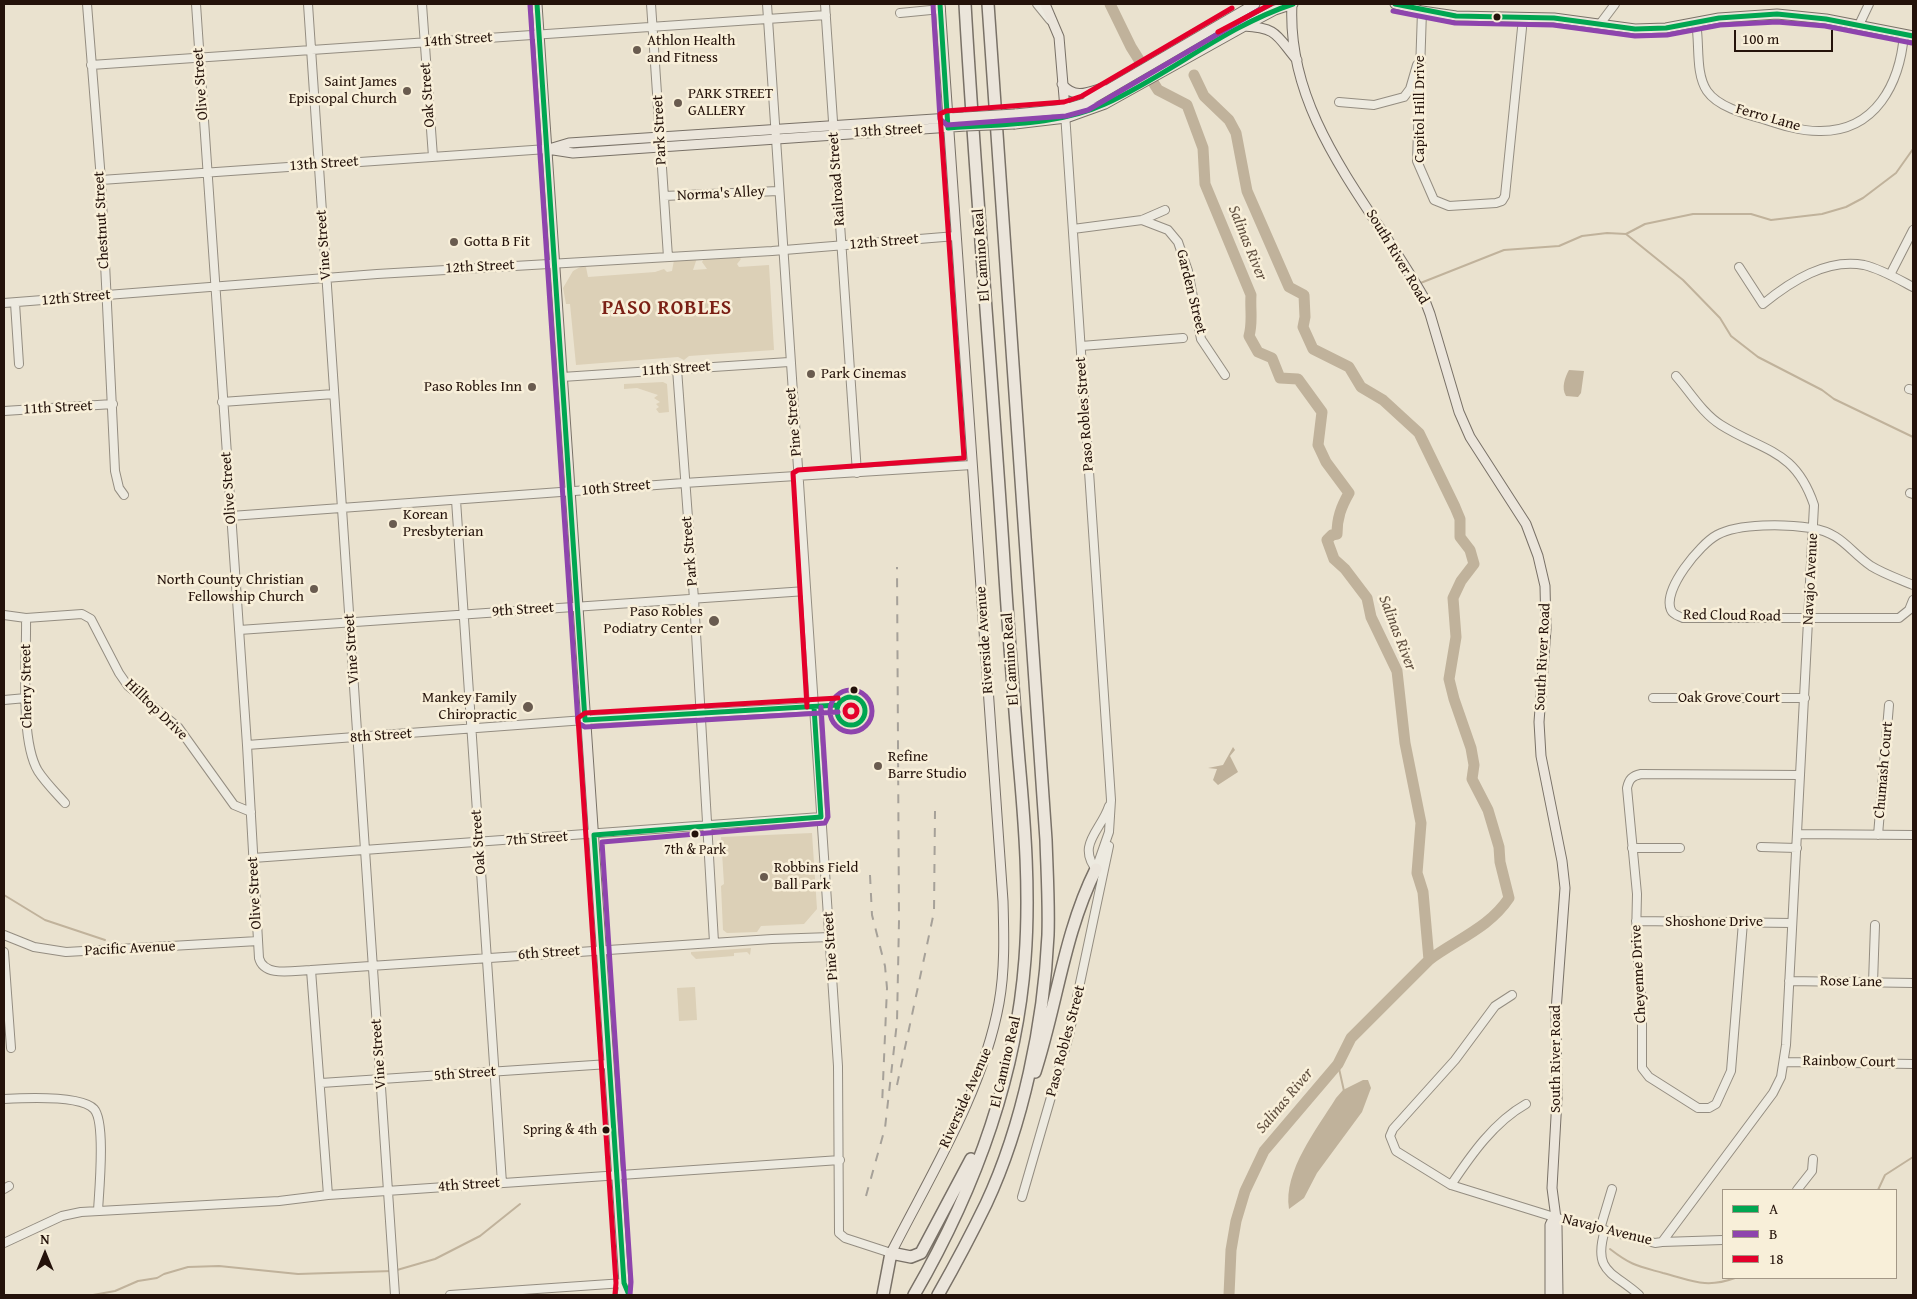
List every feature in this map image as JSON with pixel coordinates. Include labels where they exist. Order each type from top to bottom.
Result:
[{"type":"highway","name":"El Camino Real","points":[[914,1295],[944,1243],[988,1135],[1007,1065],[1020,997],[1027,922],[1027,849],[1010,646],[966,4]]},
{"type":"highway","name":"El Camino Real","points":[[938,1295],[986,1204],[1018,1113],[1038,1029],[1048,935],[1046,840],[988,4]]},
{"type":"highway","points":[[1018,1113],[1030,1088],[1049,1029],[1075,917],[1096,869]]},
{"type":"highway","points":[[883,1295],[891,1253],[912,1257],[921,1253],[974,1154],[988,1135]]},
{"type":"main road","points":[[537,4],[624,1283],[622,1295]]},
{"type":"main road","name":"Paso Robles Street","points":[[1044,4],[1057,30],[1066,113]]},
{"type":"main road","points":[[1066,113],[1241,10],[1255,4]]},
{"type":"main road","name":"13th Street","points":[[547,149],[569,143],[774,129],[948,128],[966,122],[1066,113],[1106,104],[1275,10],[1292,4]]},
{"type":"main road","name":"South River Road","points":[[1292,4],[1297,61],[1310,107],[1323,136],[1424,298],[1459,412],[1478,450],[1526,524],[1538,556],[1545,586],[1546,629],[1540,731],[1541,756],[1562,861],[1565,888],[1556,1011],[1558,1099],[1552,1188],[1557,1234],[1558,1295]]},
{"type":"main road","points":[[1395,4],[1422,11],[1456,16],[1562,18],[1612,27],[1654,29],[1719,18],[1778,14],[1859,25],[1913,36]]},
{"type":"main road","name":"Riverside Avenue","points":[[891,1253],[967,1102],[982,1067],[993,1032],[1002,977],[1003,901],[940,7]]},
{"type":"main road","points":[[1244,27],[1266,28],[1275,32],[1297,61]]},
{"type":"main road","points":[[1062,84],[1076,94],[1102,91]]},
{"type":"main road","name":"13th Street","points":[[547,149],[573,153],[775,139],[834,130],[947,118],[966,122]]},
{"type":"main road","name":"South River Road","points":[[1550,1295],[1550,1225],[1554,1217]]},
{"type":"main road","points":[[624,1283],[629,1295]]},
{"type":"street","name":"Chestnut Street","points":[[87,4],[101,180],[105,295],[116,471],[119,488],[124,495]]},
{"type":"street","name":"Olive Street","points":[[196,4],[247,745],[258,941],[260,963],[268,970]]},
{"type":"street","name":"Vine Street","points":[[308,4],[395,1295]]},
{"type":"street","name":"Oak Street","points":[[422,4],[432,157]]},
{"type":"street","name":"Park Street","points":[[651,4],[668,257]]},
{"type":"street","name":"Pine Street","points":[[767,4],[789,362],[799,477],[821,817],[831,937],[838,1066],[840,1160],[838,1222],[841,1236],[891,1253]]},
{"type":"street","name":"Railroad Street","points":[[825,4],[856,473]]},
{"type":"street","points":[[1037,4],[1057,30]]},
{"type":"street","points":[[1600,24],[1615,4]]},
{"type":"street","points":[[1859,25],[1869,4]]},
{"type":"street","points":[[900,13],[940,7]]},
{"type":"street","name":"Capitol Hill Drive","points":[[1422,11],[1417,161],[1434,200],[1439,204],[1449,206],[1496,202],[1502,200],[1508,187],[1522,28]]},
{"type":"street","name":"14th Street","points":[[91,65],[826,15]]},
{"type":"street","name":"Ferro Lane","points":[[1696,23],[1701,75],[1703,83],[1713,98],[1729,107],[1758,118],[1797,129],[1819,131],[1832,130],[1854,123],[1883,101],[1898,72],[1904,34]]},
{"type":"street","points":[[1339,102],[1374,105],[1404,97],[1410,89],[1420,53]]},
{"type":"street","name":"Paso Robles Street","points":[[1022,1197],[1069,1035],[1102,883],[1111,800],[1066,113]]},
{"type":"street","name":"13th Street","points":[[101,180],[547,149]]},
{"type":"street","name":"Norma's Alley","points":[[664,196],[778,191]]},
{"type":"street","points":[[1073,229],[1142,220],[1165,210]]},
{"type":"street","name":"Garden Street","points":[[1142,220],[1168,230],[1178,242],[1188,271],[1201,339],[1225,375]]},
{"type":"street","points":[[1890,275],[1913,230]]},
{"type":"street","name":"12th Street","points":[[4,304],[215,286],[507,265],[555,264],[782,250],[956,236]]},
{"type":"street","points":[[1739,267],[1764,304],[1790,284],[1832,266],[1865,265],[1913,287]]},
{"type":"street","points":[[15,303],[19,364]]},
{"type":"street","points":[[1081,346],[1183,338]]},
{"type":"street","name":"11th Street","points":[[562,377],[789,362]]},
{"type":"street","name":"Park Street","points":[[676,369],[694,599],[714,942]]},
{"type":"street","name":"Navajo Avenue","points":[[1512,995],[1495,1006],[1455,1060],[1401,1119],[1390,1136],[1396,1151],[1451,1186],[1554,1217],[1655,1242],[1662,1242],[1773,1094],[1781,1077],[1784,1062],[1797,848],[1814,505],[1808,488],[1800,474],[1780,455],[1720,425],[1676,376]]},
{"type":"street","points":[[222,402],[334,394]]},
{"type":"street","name":"11th Street","points":[[4,411],[113,404]]},
{"type":"street","name":"10th Street","points":[[231,516],[684,483],[972,465]]},
{"type":"street","name":"Oak Street","points":[[456,500],[502,1183]]},
{"type":"street","name":"Red Cloud Road","points":[[1913,585],[1872,566],[1836,535],[1813,528],[1749,526],[1718,534],[1688,561],[1670,600],[1671,610],[1675,615],[1683,618],[1899,618],[1909,610],[1913,600]]},
{"type":"street","name":"9th Street","points":[[239,630],[806,591]]},
{"type":"street","name":"Hilltop Drive","points":[[4,615],[26,618],[82,614],[91,619],[118,673],[128,686],[178,727],[234,805],[251,812]]},
{"type":"street","name":"Cherry Street","points":[[26,618],[26,719],[35,763],[65,803]]},
{"type":"street","points":[[4,700],[26,698]]},
{"type":"street","name":"Oak Grove Court","points":[[1652,698],[1805,698]]},
{"type":"street","name":"Chumash Court","points":[[1878,835],[1889,705]]},
{"type":"street","name":"8th Street","points":[[247,745],[585,720],[814,707]]},
{"type":"street","name":"Cheyenne Drive","points":[[1743,922],[1733,1062],[1716,1104],[1709,1108],[1698,1108],[1644,1074],[1636,894],[1627,788],[1629,781],[1634,776],[1641,774],[1800,775]]},
{"type":"street","name":"Paso Robles Street","points":[[1102,883],[1092,864],[1089,852],[1090,838],[1105,818],[1111,800]]},
{"type":"street","name":"7th Street","points":[[253,858],[594,835],[821,817]]},
{"type":"street","name":"Paso Robles Street","points":[[1096,869],[1109,832]]},
{"type":"street","points":[[1797,834],[1913,835]]},
{"type":"street","points":[[1761,847],[1797,848]]},
{"type":"street","points":[[1632,848],[1680,848]]},
{"type":"street","name":"Shoshone Drive","points":[[1636,921],[1792,923]]},
{"type":"street","points":[[1873,982],[1875,925]]},
{"type":"street","name":"Pacific Avenue","points":[[4,935],[34,947],[66,952],[258,941]]},
{"type":"street","name":"6th Street","points":[[268,970],[312,970],[714,942],[831,937]]},
{"type":"street","points":[[4,952],[11,1048]]},
{"type":"street","points":[[312,970],[328,1195]]},
{"type":"street","name":"Rose Lane","points":[[1789,981],[1913,983]]},
{"type":"street","name":"Rainbow Court","points":[[1784,1062],[1913,1064]]},
{"type":"street","name":"5th Street","points":[[321,1083],[609,1064]]},
{"type":"street","points":[[4,1099],[38,1098],[80,1102],[89,1104],[95,1110],[99,1119],[100,1148],[98,1211]]},
{"type":"street","points":[[1451,1186],[1493,1130],[1509,1113],[1526,1104]]},
{"type":"street","points":[[1797,1189],[1812,1170],[1813,1159]]},
{"type":"street","name":"4th Street","points":[[4,1242],[62,1216],[98,1211],[279,1202],[328,1195],[840,1160]]},
{"type":"street","points":[[1612,1189],[1602,1229],[1601,1252],[1606,1269],[1616,1279],[1639,1295]]},
{"type":"street","points":[[1662,1242],[1722,1240]]},
{"type":"street","points":[[450,1295],[510,1293],[624,1283]]},
{"type":"shaded area","points":[[733,251],[741,259],[737,264],[739,267],[769,265],[774,350],[689,356],[684,360],[678,357],[576,365],[570,304],[566,304],[563,288],[573,271],[582,266],[586,267],[588,277],[655,272],[664,269],[667,272],[672,271],[674,260],[678,254],[697,258],[693,270],[707,269],[702,262],[705,257],[723,258]]},
{"type":"shaded area","points":[[1569,370],[1584,371],[1581,393],[1578,397],[1566,396],[1564,390],[1564,383]]},
{"type":"shaded area","points":[[663,382],[667,384],[669,412],[659,413],[656,409],[659,407],[656,404],[660,402],[654,398],[658,395],[637,388],[624,389],[624,384]]},
{"type":"shaded area","points":[[1233,747],[1235,750],[1230,756],[1238,772],[1218,785],[1213,780],[1217,769],[1208,768],[1223,765]]},
{"type":"shaded area","points":[[812,833],[817,909],[804,924],[761,926],[757,932],[727,933],[723,930],[721,886],[724,884],[721,837]]},
{"type":"shaded area","points":[[751,948],[750,955],[747,952],[734,953],[734,956],[696,959],[691,954],[691,952]]},
{"type":"shaded area","points":[[695,987],[697,1020],[679,1021],[677,988]]},
{"type":"shaded area","points":[[1363,1080],[1368,1080],[1371,1088],[1362,1112],[1317,1173],[1304,1198],[1289,1209],[1291,1180],[1296,1165],[1311,1137],[1343,1090]]},
{"type":"waterway","name":"Salinas River","points":[[1110,4],[1131,47],[1158,90],[1187,105],[1203,148],[1205,184],[1251,295],[1249,336],[1258,352],[1272,358],[1280,378],[1298,379],[1322,412],[1318,445],[1326,462],[1349,493],[1340,513],[1337,534],[1332,535],[1327,540],[1334,559],[1345,569],[1367,598],[1371,617],[1397,671],[1405,743],[1421,823],[1417,873],[1423,892],[1429,960],[1351,1038],[1338,1064],[1264,1151],[1245,1191],[1236,1221],[1231,1250],[1229,1295]]},
{"type":"waterway","name":"Salinas River","points":[[1194,75],[1204,96],[1229,120],[1236,133],[1247,191],[1289,287],[1304,295],[1305,317],[1303,327],[1313,349],[1349,367],[1361,387],[1383,400],[1419,433],[1455,507],[1460,519],[1460,537],[1470,550],[1474,564],[1461,581],[1453,598],[1456,637],[1449,679],[1471,748],[1474,765],[1472,779],[1488,810],[1499,847],[1500,862],[1509,898],[1482,925],[1429,960]]},
{"type":"waterway","points":[[1418,284],[1504,250],[1559,246],[1582,236],[1607,233],[1626,234],[1645,224],[1693,214],[1751,214],[1771,220],[1822,214],[1846,207],[1863,198],[1896,173],[1913,149]]},
{"type":"waterway","points":[[1626,234],[1683,280],[1720,318],[1731,336],[1758,357],[1822,390],[1834,399],[1913,437]]},
{"type":"waterway","points":[[4,895],[45,920],[105,940]]},
{"type":"waterway","points":[[1338,1064],[1344,1091]]},
{"type":"waterway","points":[[1878,1189],[1885,1175],[1913,1157]]},
{"type":"waterway","points":[[397,1270],[435,1259],[480,1236],[520,1204]]},
{"type":"waterway","points":[[1610,1249],[1635,1265],[1690,1281],[1715,1283],[1731,1279]]},
{"type":"waterway","points":[[93,1295],[115,1291],[138,1281],[157,1278],[188,1267],[219,1266],[298,1274],[392,1271]]},
{"type":"railway","points":[[866,1196],[885,1128],[897,1022],[899,921],[897,567]]},
{"type":"railway","points":[[897,1085],[934,912],[935,811]]},
{"type":"railway","points":[[870,875],[872,915],[885,966],[887,988],[882,1106]]},
{"type":"transit line","name":"A","points":[[537,4],[585,720],[838,705]]},
{"type":"transit line","name":"B","points":[[933,4],[940,119],[947,125],[1066,116],[1088,110],[1259,10]]},
{"type":"transit line","name":"A","points":[[940,4],[948,128],[1028,123],[1087,111],[1129,92],[1244,25],[1268,13],[1293,4]]},
{"type":"transit line","name":"18","points":[[1218,32],[1271,4]]},
{"type":"transit line","name":"A","points":[[1395,4],[1456,16],[1554,18],[1635,29],[1666,28],[1719,18],[1777,14],[1826,19],[1913,36]]},
{"type":"transit line","name":"B","points":[[530,5],[578,723],[585,727],[838,712]]},
{"type":"transit line","name":"18","points":[[807,707],[793,473],[798,470],[964,458],[940,114],[946,111],[1064,102],[1082,96],[1232,8]]},
{"type":"transit line","name":"B","points":[[1393,11],[1455,23],[1553,25],[1635,36],[1667,35],[1720,25],[1777,22],[1825,26],[1912,43]]},
{"type":"transit line","name":"B","points":[[855,690],[863,693],[869,699],[872,711],[869,723],[863,729],[847,732],[839,729],[833,723],[830,707],[833,699],[839,693],[855,690]]},
{"type":"transit line","name":"A","points":[[851,697],[861,701],[865,711],[861,721],[851,725],[841,721],[837,711],[841,701],[851,697]]},
{"type":"transit line","name":"18","points":[[615,1294],[616,1283],[578,718],[585,713],[838,698]]},
{"type":"transit line","name":"18","points":[[849,705],[853,705],[857,711],[853,717],[849,717],[845,713],[845,709],[849,705]]},
{"type":"transit line","name":"A","points":[[629,1295],[624,1283],[594,835],[821,817],[814,707]]},
{"type":"transit line","name":"B","points":[[630,1295],[631,1282],[602,842],[825,823],[828,817],[821,707]]},
{"type":"place","name":"Athlon Health and Fitness","points":[[637,50]]},
{"type":"place","name":"Saint James Episcopal Church","points":[[407,91]]},
{"type":"place","name":"PARK STREET GALLERY","points":[[678,103]]},
{"type":"place","name":"Gotta B Fit","points":[[454,242]]},
{"type":"place","name":"Park Cinemas","points":[[811,374]]},
{"type":"place","name":"Paso Robles Inn","points":[[532,387]]},
{"type":"place","name":"Korean Presbyterian","points":[[393,524]]},
{"type":"place","name":"North County Christian Fellowship Church","points":[[314,589]]},
{"type":"place","name":"Paso Robles Podiatry Center","points":[[714,621]]},
{"type":"place","name":"Mankey Family Chiropractic","points":[[528,707]]},
{"type":"place","name":"Refine Barre Studio","points":[[878,766]]},
{"type":"place","name":"7th & Park","points":[[695,834]]},
{"type":"place","name":"Robbins Field Ball Park","points":[[764,877]]},
{"type":"place","name":"Spring & 4th","points":[[606,1130]]},
{"type":"district","name":"PASO ROBLES","points":[[667,309]]}]
